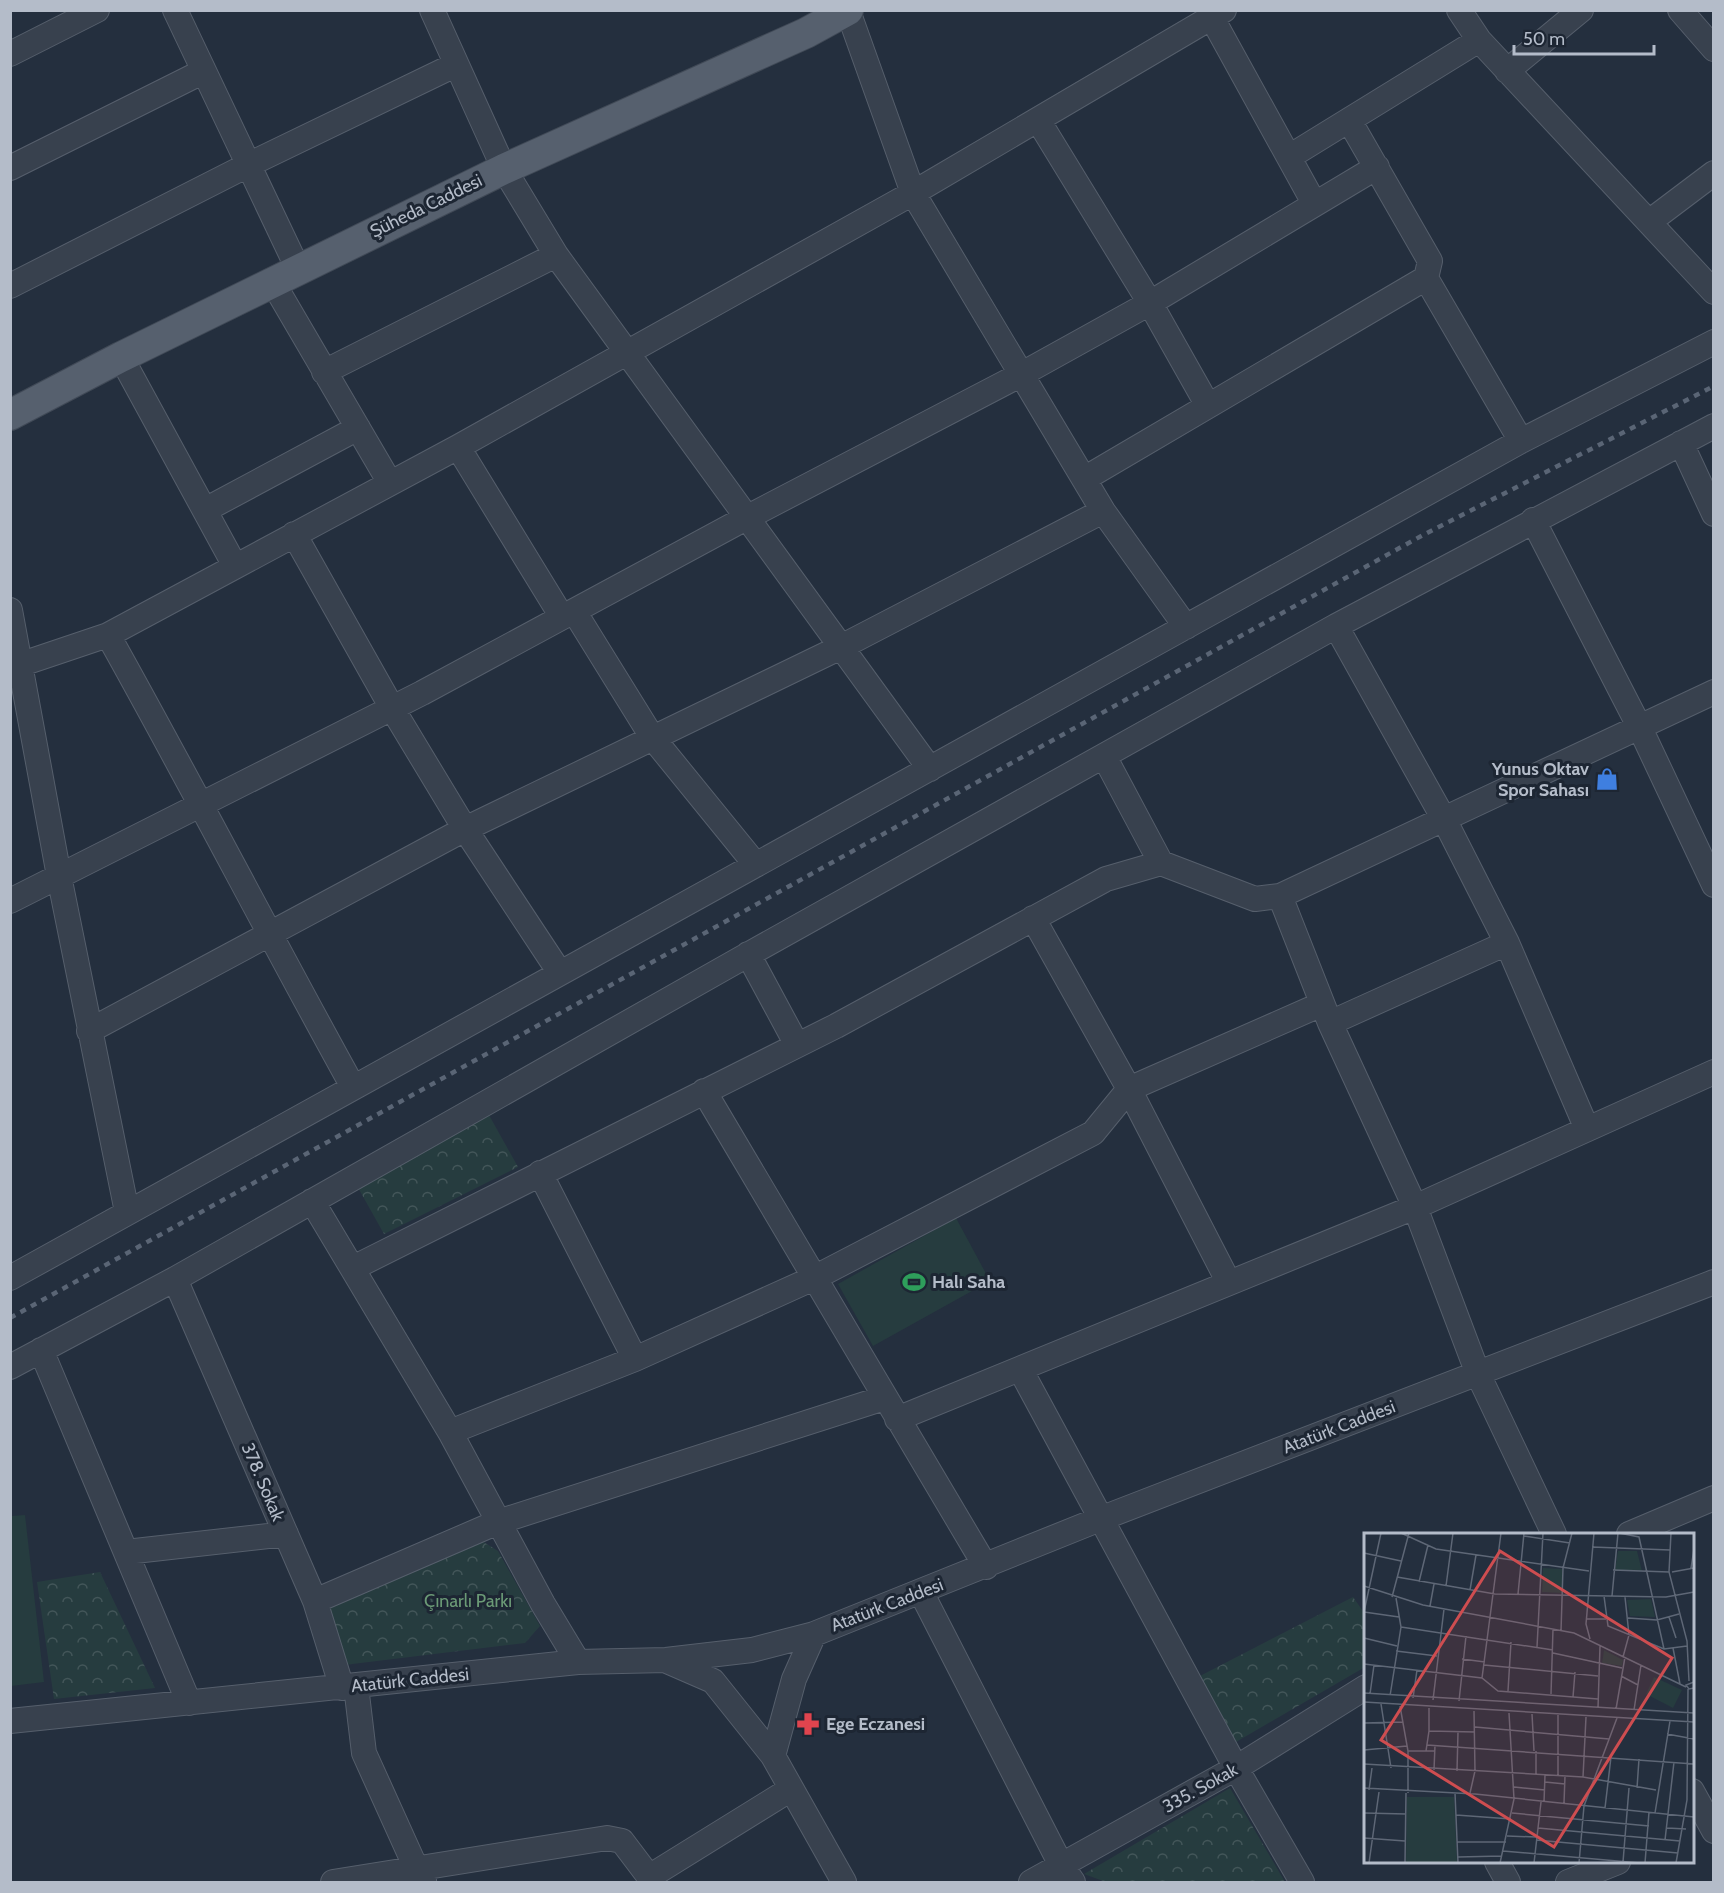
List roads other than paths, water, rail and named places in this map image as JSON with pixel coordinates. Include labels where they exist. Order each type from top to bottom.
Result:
[{"type":"main road","name":"Şüheda Caddesi","points":[[10,415],[285,275],[504,169],[806,33],[848,11]]},
{"type":"street","points":[[10,54],[97,10]]},
{"type":"street","points":[[175,10],[248,165],[285,275],[324,372],[390,483]]},
{"type":"street","points":[[1459,10],[1479,40],[1713,292]]},
{"type":"street","points":[[1507,70],[1581,10]]},
{"type":"street","points":[[1680,10],[1713,49]]},
{"type":"street","points":[[848,11],[913,193],[1103,511],[1186,627]]},
{"type":"street","points":[[437,12],[455,65],[504,169],[556,255],[930,769]]},
{"type":"street","points":[[16,666],[108,635],[458,447],[913,193],[1218,14],[1314,203]]},
{"type":"street","points":[[1289,157],[1479,40]]},
{"type":"street","points":[[10,286],[248,165],[455,65]]},
{"type":"street","points":[[10,168],[204,71]]},
{"type":"street","points":[[1038,120],[1150,303],[1207,404]]},
{"type":"street","points":[[1349,120],[1430,261],[1426,278],[1521,441]]},
{"type":"street","points":[[10,901],[392,708],[746,518],[1022,374],[1150,303],[1377,167]]},
{"type":"street","points":[[1649,222],[1713,173]]},
{"type":"street","points":[[324,372],[556,255]]},
{"type":"street","points":[[1084,479],[1207,404],[1426,278]]},
{"type":"street","points":[[10,1278],[1521,441],[1713,342]]},
{"type":"street","points":[[121,357],[236,566]]},
{"type":"street","points":[[10,1367],[175,1279],[748,954],[1336,626],[1713,426]]},
{"type":"street","points":[[205,510],[358,428]]},
{"type":"street","points":[[1681,443],[1713,514]]},
{"type":"street","points":[[458,447],[652,737],[756,865]]},
{"type":"street","points":[[89,1031],[465,829],[841,647],[1103,511]]},
{"type":"street","points":[[1533,520],[1707,854],[1713,885]]},
{"type":"street","points":[[294,534],[392,708],[465,829],[560,973]]},
{"type":"street","points":[[10,610],[16,666],[127,1212]]},
{"type":"street","points":[[1336,626],[1445,821],[1507,944],[1587,1129]]},
{"type":"street","points":[[108,635],[202,803],[268,934],[353,1087]]},
{"type":"street","points":[[353,1268],[797,1045],[1106,879],[1161,863],[1256,899],[1280,896],[1445,821],[1713,692]]},
{"type":"street","points":[[1104,756],[1161,863]]},
{"type":"street","points":[[1280,896],[1326,1013],[1415,1207],[1478,1374],[1554,1533]]},
{"type":"street","points":[[1033,918],[1129,1089],[1229,1283]]},
{"type":"street","points":[[450,1432],[635,1359],[814,1278],[1093,1132],[1129,1089],[1507,944]]},
{"type":"street","points":[[748,954],[797,1045]]},
{"type":"street","points":[[897,1419],[1415,1207],[1713,1072]]},
{"type":"street","points":[[704,1091],[986,1567]]},
{"type":"street","points":[[540,1173],[635,1359]]},
{"type":"street","points":[[312,1201],[450,1432],[543,1605],[578,1662]]},
{"type":"street","name":"378. Sokak","points":[[175,1279],[315,1601],[349,1687],[364,1753],[421,1875]]},
{"type":"street","name":"Atatürk Caddesi","points":[[10,1721],[578,1662],[666,1660],[752,1650],[814,1634],[986,1567],[1100,1519],[1713,1282]]},
{"type":"street","points":[[41,1350],[189,1703]]},
{"type":"street","points":[[1020,1369],[1236,1768],[1302,1882]]},
{"type":"street","points":[[315,1601],[498,1522],[884,1398]]},
{"type":"street","points":[[1631,1533],[1713,1498]]},
{"type":"street","points":[[126,1552],[286,1534]]},
{"type":"street","points":[[921,1592],[1067,1874]]},
{"type":"street","points":[[773,1756],[794,1679],[814,1634]]},
{"type":"street","points":[[666,1660],[713,1681],[773,1756],[844,1882]]},
{"type":"street","name":"335. Sokak","points":[[1031,1882],[1067,1874],[1364,1689]]},
{"type":"street","points":[[333,1882],[421,1875],[607,1838],[622,1841],[651,1880],[791,1789]]},
{"type":"street","points":[[1694,1796],[1707,1826]]},
{"type":"street","points":[[1498,1863],[1508,1882]]},
{"type":"street","points":[[1568,1882],[1616,1863]]},
{"type":"railway","points":[[10,1318],[1423,535],[1714,386]]},
{"type":"place","name":"Yunus Oktav Spor Sahası","points":[[1607,779]]},
{"type":"place","name":"Halı Saha","points":[[914,1282]]},
{"type":"place","name":"Ege Eczanesi","points":[[808,1724]]},
{"type":"park label","name":"Çınarlı Parkı","points":[[468,1601]]}]
